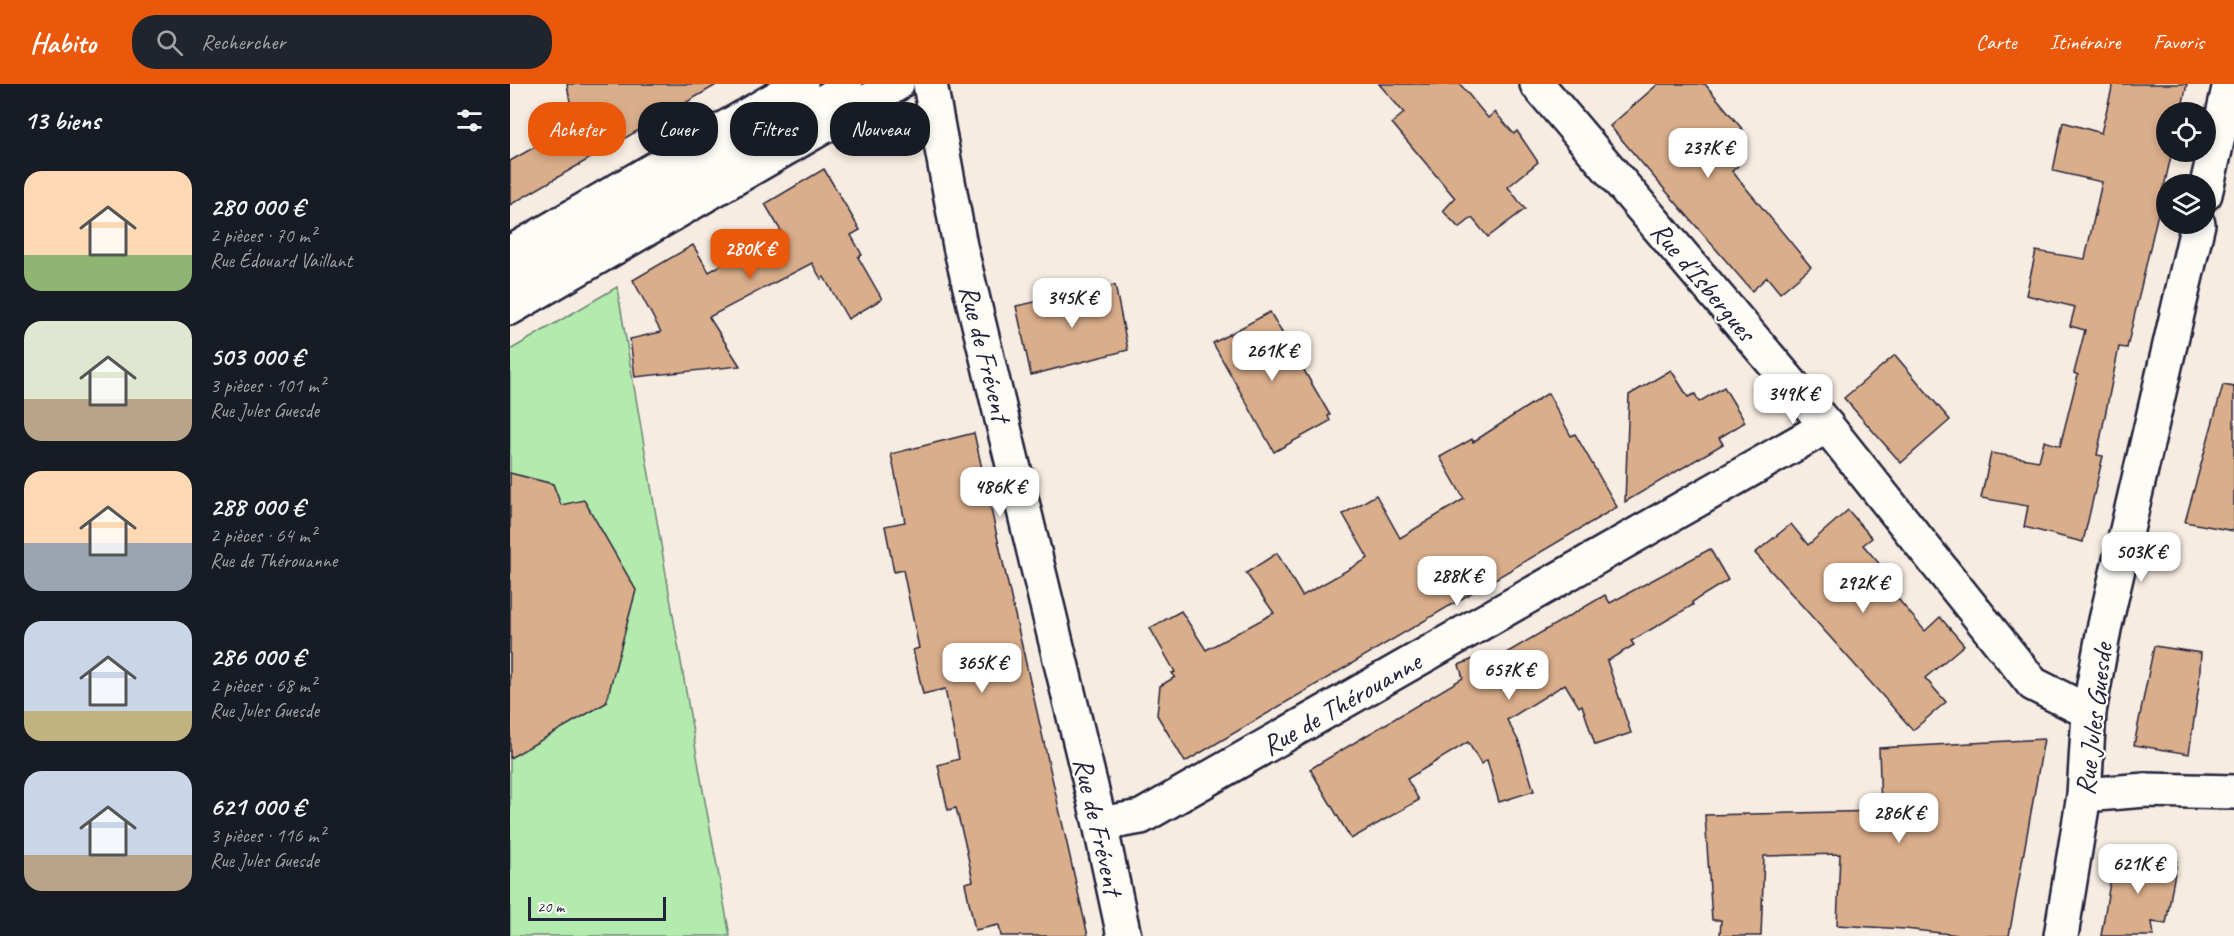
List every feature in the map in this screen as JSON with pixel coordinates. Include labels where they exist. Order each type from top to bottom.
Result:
[{"type":"street","points":[[510,253],[801,84]]},
{"type":"street","points":[[510,308],[897,84]]},
{"type":"street","name":"Rue de Frévent","points":[[930,84],[960,246],[1100,824],[1124,936]]},
{"type":"street","name":"Rue d'Isbergues","points":[[1537,84],[1827,426],[2033,684],[2089,712]]},
{"type":"street","points":[[2210,174],[2230,84]]},
{"type":"street","name":"Rue Jules Guesde","points":[[2061,936],[2084,795],[2089,712],[2104,629],[2196,234]]},
{"type":"street","name":"Rue de Thérouanne","points":[[1100,824],[1141,817],[1827,426]]},
{"type":"street","points":[[2084,795],[2145,790],[2234,792]]},
{"type":"lane","points":[[510,281],[848,84]]},
{"type":"green space","points":[[617,287],[730,936],[510,936],[510,350]]},
{"type":"building","points":[[567,84],[718,84],[687,102],[638,102],[638,131],[626,138],[626,102],[570,102]]},
{"type":"building","points":[[1379,84],[1460,84],[1488,118],[1495,112],[1514,134],[1517,131],[1538,162],[1508,187],[1525,209],[1488,237],[1472,218],[1459,228],[1443,211],[1455,198],[1392,123],[1404,113]]},
{"type":"building","points":[[1658,84],[1705,84],[1743,130],[1723,148],[1738,166],[1732,171],[1811,267],[1780,293],[1767,277],[1752,291],[1610,126]]},
{"type":"building","points":[[2113,84],[2187,84],[2183,102],[2156,102],[2156,162],[2170,162],[2167,174],[2156,174],[2156,222],[2127,348],[2119,347],[2097,455],[2103,456],[2083,542],[2024,527],[2028,506],[1981,498],[1991,453],[2039,461],[2044,441],[2060,446],[2078,375],[2074,373],[2085,330],[2070,326],[2075,307],[2026,295],[2036,251],[2085,259],[2102,182],[2053,171],[2063,122],[2101,133]]},
{"type":"building","points":[[528,151],[528,156],[594,156],[510,205],[510,161]]},
{"type":"building","points":[[824,169],[860,230],[851,235],[862,255],[858,257],[882,299],[848,319],[824,277],[821,279],[812,263],[709,317],[740,366],[635,377],[630,339],[661,332],[633,280],[693,245],[709,272],[781,231],[765,204]]},
{"type":"building","points":[[1115,285],[1128,350],[1031,375],[1016,306]]},
{"type":"building","points":[[1270,312],[1330,415],[1328,416],[1330,421],[1274,452],[1213,343]]},
{"type":"building","points":[[1895,355],[1950,420],[1901,463],[1844,398]]},
{"type":"building","points":[[1671,370],[1688,397],[1695,394],[1699,402],[1724,387],[1745,422],[1719,438],[1723,444],[1625,502],[1629,395]]},
{"type":"building","points":[[2223,385],[2234,387],[2234,531],[2185,522]]},
{"type":"building","points":[[1548,393],[1571,436],[1575,434],[1617,507],[1185,762],[1157,715],[1160,686],[1175,677],[1172,673],[1175,672],[1150,628],[1181,611],[1206,650],[1274,613],[1246,573],[1277,553],[1302,596],[1367,559],[1343,514],[1376,495],[1400,538],[1464,499],[1440,457],[1472,439],[1473,442]]},
{"type":"building","points":[[974,433],[1088,936],[1001,936],[999,925],[975,930],[965,883],[973,881],[965,843],[956,808],[948,810],[938,765],[959,759],[945,689],[923,694],[913,650],[919,648],[903,570],[894,572],[885,526],[905,522],[891,454]]},
{"type":"building","points":[[510,473],[553,484],[561,505],[584,500],[636,590],[606,703],[510,758]]},
{"type":"building","points":[[1848,510],[1872,538],[1863,545],[1884,569],[1877,574],[1925,631],[1940,617],[1964,645],[1925,678],[1946,702],[1913,730],[1755,553],[1791,524],[1808,545]]},
{"type":"building","points":[[1710,549],[1728,580],[1692,602],[1693,605],[1631,641],[1634,645],[1607,661],[1631,733],[1595,745],[1582,705],[1579,707],[1565,684],[1507,720],[1519,742],[1534,791],[1499,802],[1487,760],[1481,764],[1468,742],[1407,779],[1419,800],[1351,839],[1310,769],[1463,678],[1459,665],[1473,659],[1479,669],[1605,595],[1610,603]]},
{"type":"building","points":[[2154,646],[2201,653],[2189,754],[2134,745]]},
{"type":"building","points":[[2044,739],[2009,936],[1968,936],[1837,925],[1840,854],[1764,856],[1761,936],[1720,936],[1721,920],[1712,920],[1705,815],[1881,811],[1879,748]]},
{"type":"building","points":[[2115,853],[2177,861],[2166,924],[2152,922],[2154,936],[2101,936]]}]
